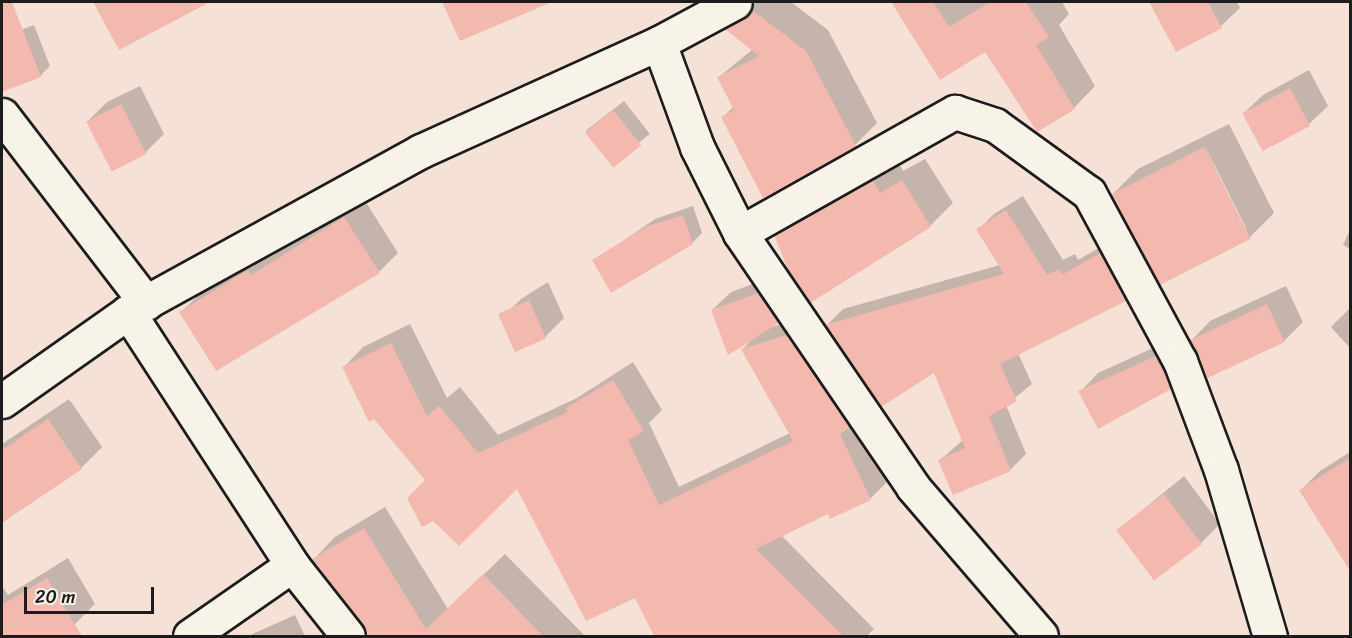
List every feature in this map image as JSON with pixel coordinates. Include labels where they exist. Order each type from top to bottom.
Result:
[{"type":"street","points":[[2,400],[137,308],[421,151],[659,43],[735,2]]},
{"type":"street","points":[[659,43],[697,147],[740,233],[913,487],[1014,621],[1041,636]]},
{"type":"street","points":[[740,233],[954,112],[995,125],[1089,193],[1180,361],[1221,470],[1270,636]]},
{"type":"street","points":[[2,116],[137,308],[292,565],[348,636]]},
{"type":"street","points":[[190,636],[292,565]]},
{"type":"building","points":[[2,2],[12,2],[41,77],[2,92]]},
{"type":"building","points":[[93,2],[210,2],[119,50]]},
{"type":"building","points":[[442,2],[552,2],[460,41]]},
{"type":"building","points":[[891,2],[933,2],[949,27],[990,2],[1026,2],[1049,37],[1036,45],[1075,109],[1037,132],[985,52],[940,80]]},
{"type":"building","points":[[1149,2],[1208,2],[1222,28],[1176,52]]},
{"type":"building","points":[[752,10],[806,51],[856,146],[763,198],[721,117],[734,110],[717,77],[759,56],[725,29]]},
{"type":"building","points":[[1290,88],[1310,126],[1263,151],[1242,113]]},
{"type":"building","points":[[121,104],[146,154],[112,172],[86,122]]},
{"type":"building","points":[[613,110],[641,145],[613,168],[585,133]]},
{"type":"building","points":[[1204,147],[1251,239],[1158,286],[1111,194]]},
{"type":"building","points":[[873,180],[880,193],[902,180],[931,227],[810,303],[790,274],[774,235]]},
{"type":"building","points":[[1006,210],[1047,275],[1059,269],[1062,275],[1100,253],[1126,301],[1000,364],[1017,401],[989,416],[1011,471],[953,495],[938,460],[965,448],[934,373],[881,407],[825,325],[1004,274],[976,229]]},
{"type":"building","points":[[683,215],[693,244],[611,293],[592,260],[645,227]]},
{"type":"building","points":[[344,217],[380,273],[216,371],[179,312],[248,270],[251,275]]},
{"type":"building","points":[[758,293],[779,323],[728,355],[711,310]]},
{"type":"building","points":[[529,300],[546,338],[515,352],[498,314]]},
{"type":"building","points":[[1267,304],[1285,342],[1208,378],[1190,340]]},
{"type":"building","points":[[787,335],[850,427],[840,434],[871,500],[830,519],[828,514],[756,549],[843,636],[654,636],[635,598],[586,621],[517,489],[459,546],[433,521],[422,527],[407,498],[425,480],[374,419],[369,422],[342,367],[391,343],[427,416],[439,406],[478,453],[568,412],[566,408],[613,380],[644,431],[628,440],[659,505],[793,441],[741,349]]},
{"type":"building","points":[[1156,356],[1171,389],[1098,429],[1078,391]]},
{"type":"building","points":[[48,419],[82,469],[2,523],[2,450]]},
{"type":"building","points":[[1350,458],[1350,571],[1299,490]]},
{"type":"building","points":[[1164,494],[1202,544],[1154,580],[1116,530]]},
{"type":"building","points":[[364,528],[426,629],[483,574],[543,636],[366,636],[363,624],[312,559]]},
{"type":"building","points":[[47,578],[82,636],[2,636],[2,605]]}]
